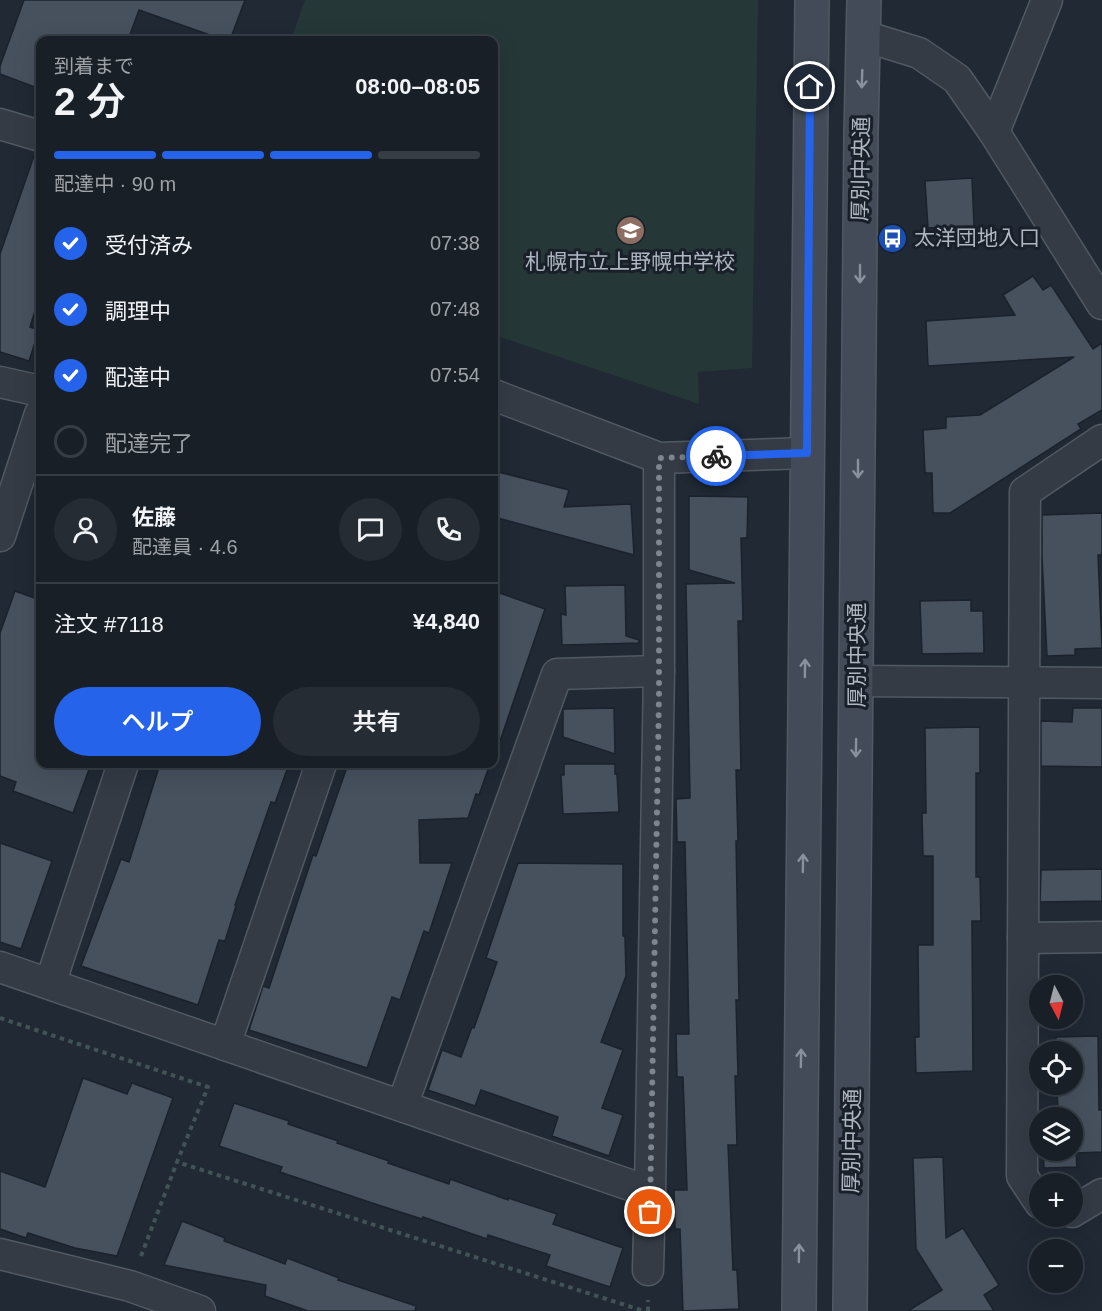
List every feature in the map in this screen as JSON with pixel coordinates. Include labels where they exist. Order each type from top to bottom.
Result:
[{"type":"main road","points":[[799,1311],[812,0]]},
{"type":"main road","name":"厚別中央通","points":[[850,1311],[860,145],[864,0]]},
{"type":"street","points":[[994,132],[1047,0]]},
{"type":"street","points":[[864,36],[919,53],[957,79],[994,132],[1102,304]]},
{"type":"street","points":[[0,123],[36,135]]},
{"type":"street","points":[[0,382],[36,390]]},
{"type":"street","points":[[498,397],[659,458],[807,453]]},
{"type":"street","points":[[0,536],[36,426]]},
{"type":"street","points":[[1029,1186],[1022,1176],[1025,492],[1102,440]]},
{"type":"street","points":[[648,1270],[659,671],[659,458]]},
{"type":"street","points":[[402,1106],[557,674],[659,671]]},
{"type":"street","points":[[857,681],[1102,683]]},
{"type":"street","points":[[50,984],[122,768]]},
{"type":"street","points":[[225,1045],[320,768]]},
{"type":"street","points":[[1023,938],[1102,937]]},
{"type":"street","points":[[0,967],[650,1192]]},
{"type":"street","points":[[1083,1205],[1102,1194]]},
{"type":"street","points":[[0,1254],[130,1286],[200,1311]]},
{"type":"path","points":[[0,1018],[208,1087],[130,1286]]},
{"type":"path","points":[[177,1162],[644,1311]]},
{"type":"shaded area","name":"札幌市立上野幌中学校","points":[[305,0],[758,0],[752,368],[698,372],[699,404],[498,336],[498,36],[292,36]]},
{"type":"building","points":[[24,0],[245,0],[232,36],[213,36],[139,10],[129,36],[36,36],[36,88],[0,74],[0,66]]},
{"type":"building","points":[[36,153],[36,308],[30,327],[36,329],[36,339],[29,361],[0,352],[0,254]]},
{"type":"building","points":[[972,178],[974,226],[928,228],[925,181]]},
{"type":"building","points":[[1033,276],[1043,290],[1051,285],[1093,349],[1102,343],[1102,410],[1078,424],[1081,429],[950,513],[933,513],[932,473],[925,473],[923,430],[946,428],[946,417],[980,415],[1074,357],[928,366],[926,321],[1015,315],[1003,295]]},
{"type":"building","points":[[498,472],[569,490],[564,507],[631,504],[634,555],[498,518]]},
{"type":"building","points":[[689,496],[748,497],[747,538],[741,538],[743,621],[738,621],[741,770],[736,770],[739,1000],[736,1000],[737,1145],[728,1145],[733,1270],[737,1270],[739,1309],[683,1311],[680,1229],[675,1229],[674,1190],[687,1190],[683,1077],[677,1077],[676,1034],[689,1034],[685,842],[677,842],[676,799],[690,798],[686,584],[735,583],[689,570]]},
{"type":"building","points":[[1102,513],[1102,555],[1098,555],[1102,648],[1075,649],[1075,655],[1047,656],[1042,515]]},
{"type":"building","points":[[625,585],[626,636],[639,640],[639,643],[562,645],[561,614],[566,615],[565,586]]},
{"type":"building","points":[[15,591],[36,599],[36,768],[90,768],[73,813],[13,791],[16,782],[0,776],[0,633]]},
{"type":"building","points":[[498,592],[545,609],[498,747]]},
{"type":"building","points":[[971,600],[971,611],[983,611],[984,653],[922,654],[920,601]]},
{"type":"building","points":[[614,708],[615,754],[563,737],[563,709]]},
{"type":"building","points":[[1073,708],[1102,708],[1102,767],[1041,766],[1041,721],[1072,722]]},
{"type":"building","points":[[980,727],[980,773],[976,773],[976,877],[980,877],[981,921],[972,921],[973,1071],[916,1073],[915,1037],[919,1037],[918,945],[933,945],[933,856],[923,856],[922,813],[926,813],[925,728]]},
{"type":"building","points":[[564,764],[615,764],[619,812],[563,814],[561,775],[564,775]]},
{"type":"building","points":[[159,768],[288,768],[275,803],[271,802],[235,905],[225,941],[219,940],[198,1005],[81,966],[121,859],[129,862]]},
{"type":"building","points":[[347,768],[489,768],[468,818],[419,820],[420,863],[452,863],[429,933],[424,931],[400,1000],[392,997],[367,1068],[249,1030],[263,986],[269,988],[313,855],[316,856]]},
{"type":"building","points":[[0,843],[52,861],[21,949],[0,942]]},
{"type":"building","points":[[518,863],[623,864],[623,936],[625,936],[626,976],[601,1042],[623,1050],[602,1108],[623,1115],[609,1156],[552,1136],[558,1117],[481,1090],[475,1106],[428,1090],[442,1050],[461,1057],[472,1027],[474,1028],[497,962],[486,958]]},
{"type":"building","points":[[1102,869],[1102,901],[1040,902],[1041,870]]},
{"type":"building","points":[[1098,1036],[1102,1152],[1083,1153],[1083,1107],[1058,1107],[1057,1095],[1083,1095],[1083,1041],[1056,1041],[1056,1037]]},
{"type":"building","points":[[83,1078],[127,1094],[132,1083],[173,1098],[117,1256],[75,1248],[28,1233],[26,1238],[0,1229],[0,1171],[45,1187]]},
{"type":"building","points":[[234,1103],[289,1121],[288,1124],[449,1184],[450,1179],[508,1200],[508,1198],[557,1214],[553,1224],[623,1248],[610,1287],[546,1266],[550,1255],[488,1235],[487,1239],[423,1217],[422,1219],[375,1204],[280,1172],[282,1167],[219,1146]]},
{"type":"building","points":[[943,1157],[946,1238],[963,1228],[999,1285],[984,1295],[994,1311],[908,1311],[942,1290],[916,1249],[913,1158]]},
{"type":"building","points":[[1044,1161],[1077,1161],[1077,1167],[1044,1168]]},
{"type":"building","points":[[182,1221],[225,1238],[224,1241],[285,1264],[287,1258],[339,1278],[338,1280],[416,1306],[415,1311],[308,1311],[265,1296],[266,1285],[164,1265]]},
{"type":"way so far","points":[[650,1212],[659,695],[659,458],[716,456]]},
{"type":"place","name":"札幌市立上野幌中学校","points":[[630,231]]},
{"type":"place","name":"太洋団地入口","points":[[893,238]]},
{"type":"route","points":[[716,456],[807,453],[810,87]]}]
